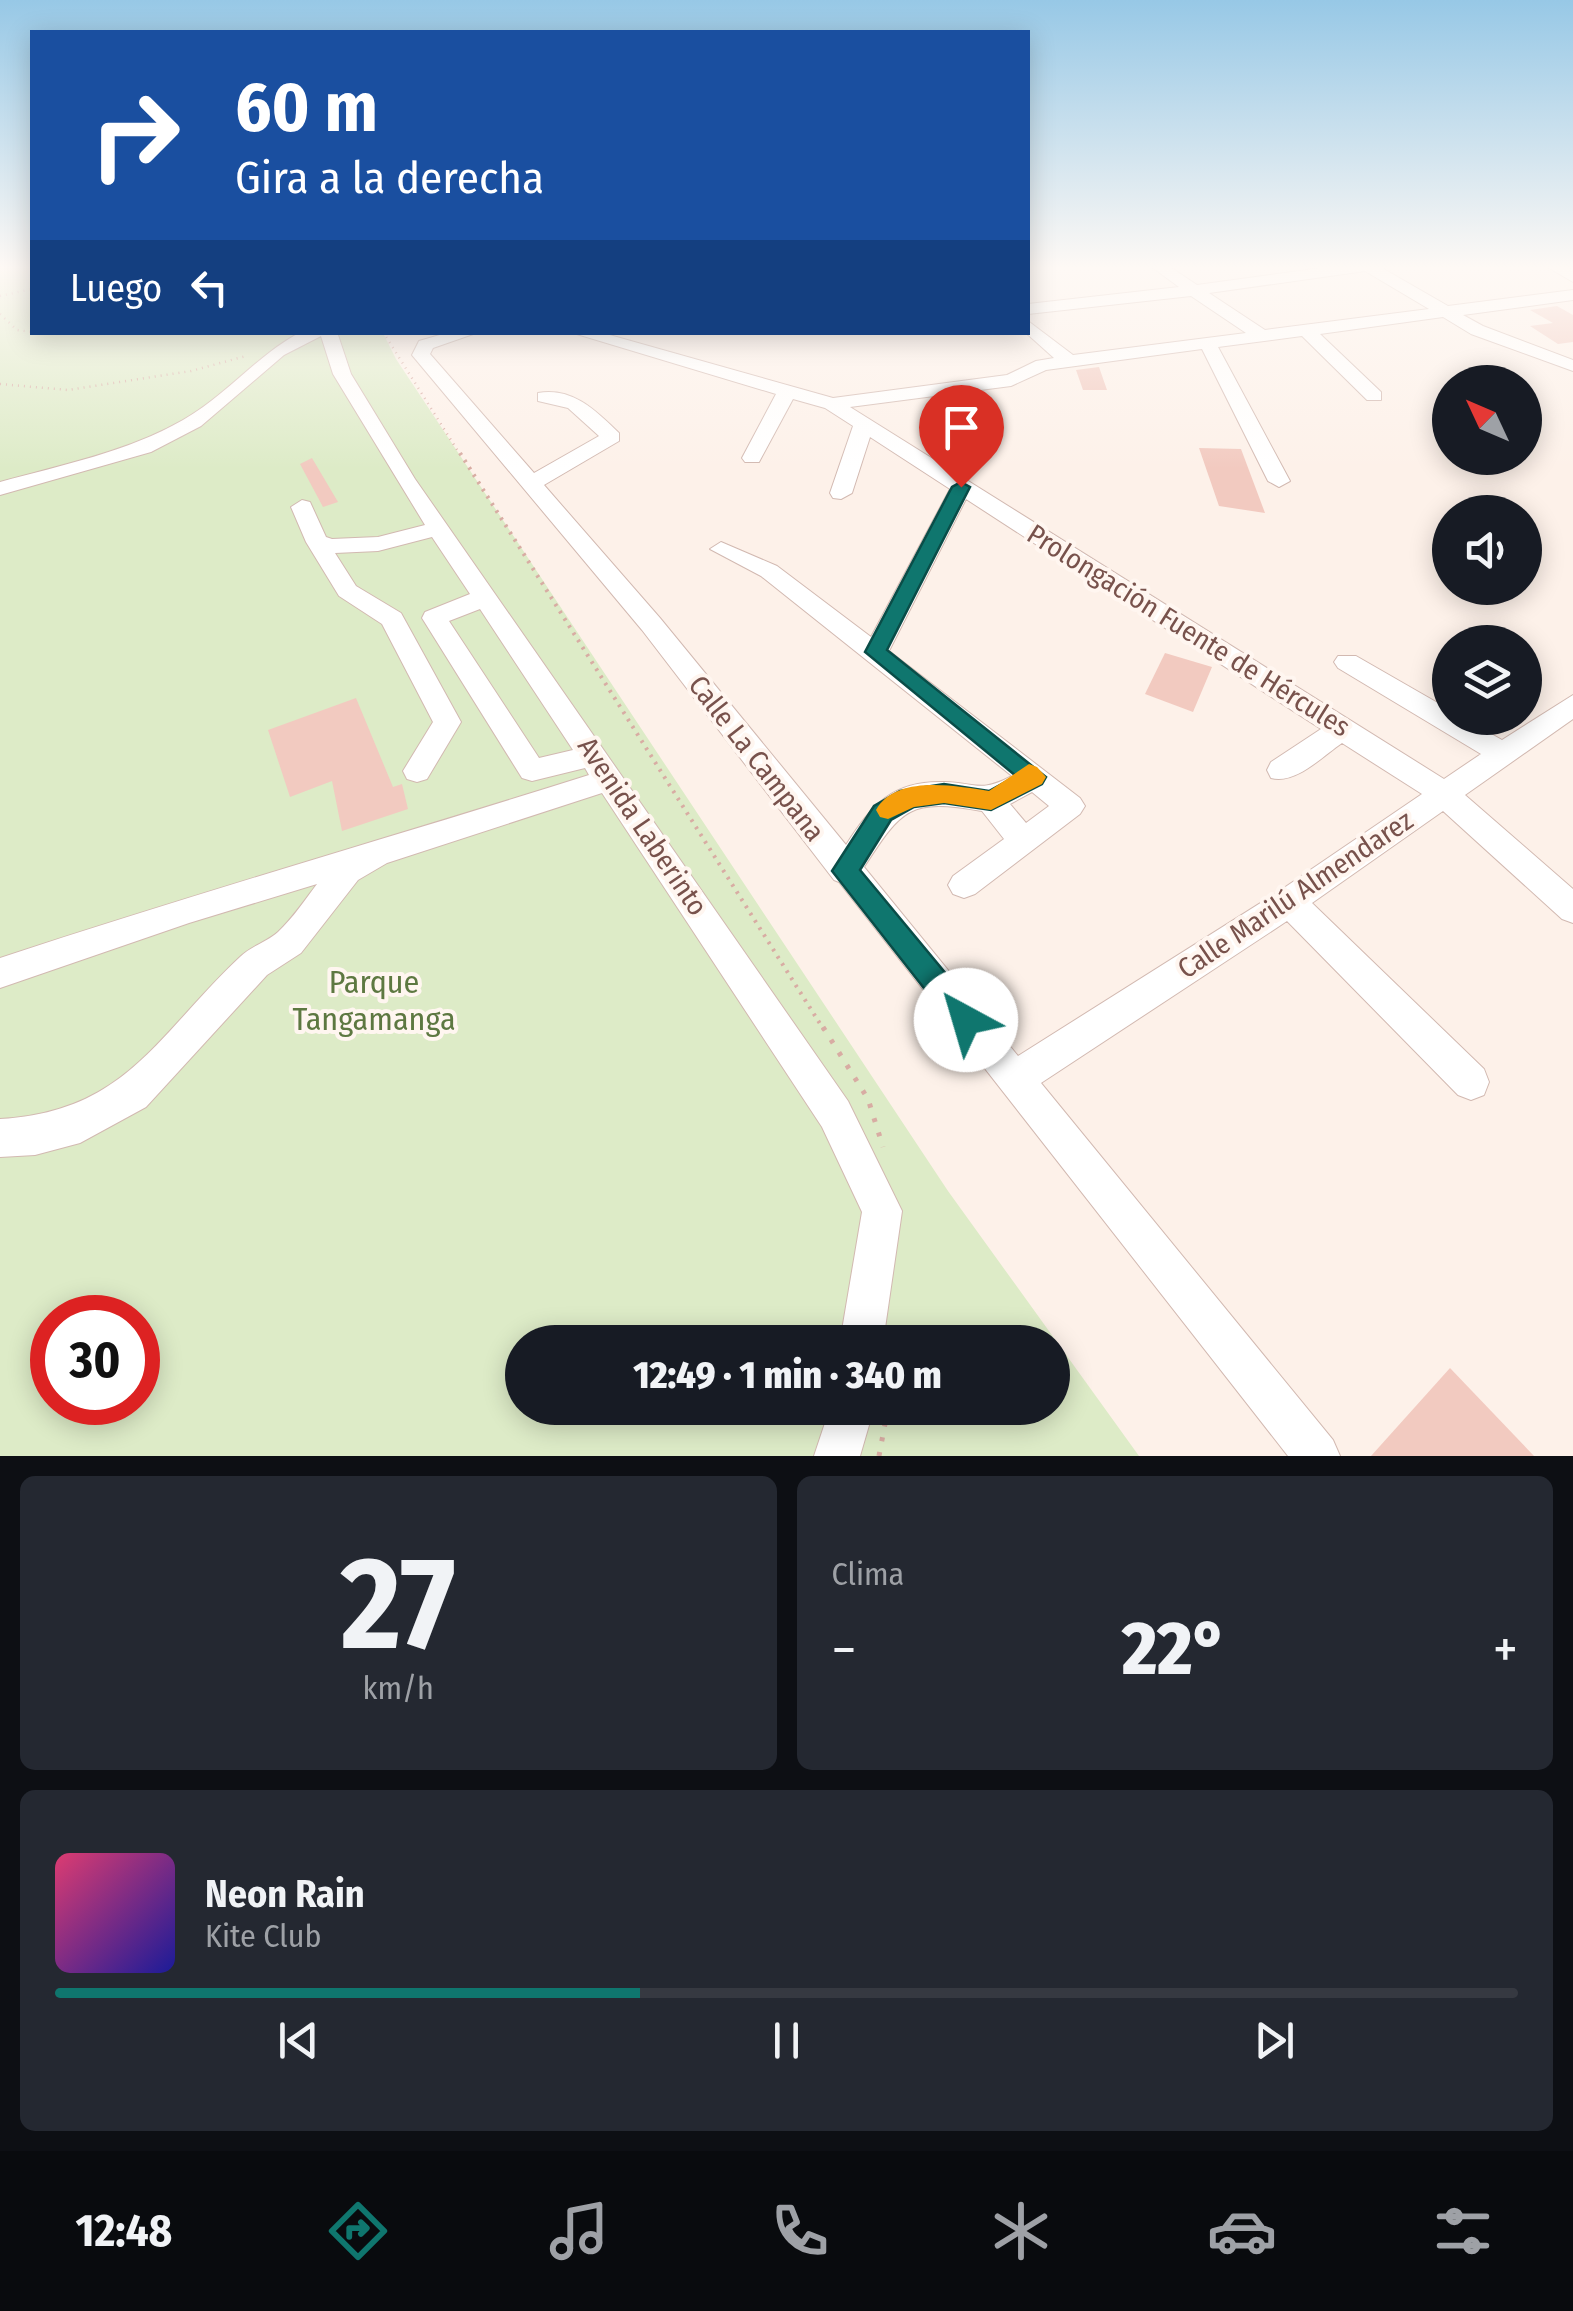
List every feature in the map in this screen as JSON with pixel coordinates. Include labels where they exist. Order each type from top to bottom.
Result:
[{"type":"street","points":[[1036,333],[1070,362]]},
{"type":"street","points":[[1257,333],[1263,337]]},
{"type":"street","points":[[588,335],[832,404],[1010,380],[1042,364],[1292,333]]},
{"type":"street","points":[[1308,333],[1374,396]]},
{"type":"street","points":[[1492,333],[1573,366]]},
{"type":"street","points":[[0,489],[144,448],[194,422],[244,384],[278,351],[310,335]]},
{"type":"street","name":"Avenida Laberinto","points":[[329,335],[342,374],[439,528],[835,1114],[882,1211],[865,1325]]},
{"type":"street","name":"Calle La Campana","points":[[460,335],[425,345],[421,355],[651,624],[1317,1456]]},
{"type":"street","points":[[1208,344],[1279,481]]},
{"type":"street","points":[[1531,351],[1573,344]]},
{"type":"street","points":[[752,458],[786,392]]},
{"type":"street","points":[[530,484],[612,438],[567,397],[545,398]]},
{"type":"street","name":"Prolongación Fuente de Hércules","points":[[832,404],[1444,794],[1573,909]]},
{"type":"street","points":[[841,493],[864,424]]},
{"type":"street","points":[[876,652],[961,487]]},
{"type":"street","points":[[302,507],[316,542],[355,600],[392,620],[447,722],[417,771]]},
{"type":"street","points":[[332,567],[348,554],[375,544],[439,528]]},
{"type":"street","points":[[316,542],[333,547],[375,544]]},
{"type":"street","points":[[721,549],[770,571],[1070,806],[964,885]]},
{"type":"street","points":[[486,597],[434,618],[532,770],[603,767]]},
{"type":"street","points":[[1347,662],[1502,753]]},
{"type":"street","name":"Calle Marilú Almendarez","points":[[1014,1079],[1288,902],[1573,705]]},
{"type":"street","points":[[1281,770],[1343,728]]},
{"type":"street","points":[[0,973],[189,909],[378,854],[603,767]]},
{"type":"street","points":[[845,871],[883,813],[909,798],[944,793],[991,801],[1034,777]]},
{"type":"street","points":[[991,801],[1023,841]]},
{"type":"street","points":[[0,1138],[35,1136],[80,1124],[133,1094],[256,964],[289,943],[347,871],[378,854]]},
{"type":"street","points":[[1288,902],[1471,1082]]},
{"type":"street","points":[[837,1456],[847,1425]]},
{"type":"path","points":[[385,335],[868,1100],[884,1151]]},
{"type":"path","points":[[0,384],[68,390],[206,368],[254,354]]},
{"type":"path","points":[[879,1456],[885,1425]]},
{"type":"green space","name":"Parque Tangamanga","points":[[0,333],[384,335],[396,359],[948,1191],[1045,1325],[505,1325],[505,1425],[1070,1425],[1070,1360],[1139,1456],[0,1456]]},
{"type":"building","points":[[1541,333],[1573,333],[1573,342],[1558,344]]},
{"type":"building","points":[[1099,367],[1107,390],[1083,390],[1076,370]]},
{"type":"building","points":[[1199,448],[1241,449],[1265,513],[1219,506]]},
{"type":"building","points":[[312,458],[338,502],[323,507],[300,464]]},
{"type":"building","points":[[1165,653],[1212,667],[1193,712],[1145,694]]},
{"type":"building","points":[[356,698],[393,787],[402,784],[408,809],[342,831],[332,781],[290,797],[268,730]]},
{"type":"building","points":[[1450,1368],[1534,1456],[1371,1456]]},
{"type":"slow traffic","points":[[888,810],[909,798],[944,793],[991,801],[1034,777],[1029,773]]},
{"type":"route","points":[[961,487],[876,652],[1034,777],[991,801],[944,793],[909,798],[883,813],[845,871],[966,1020]]}]
